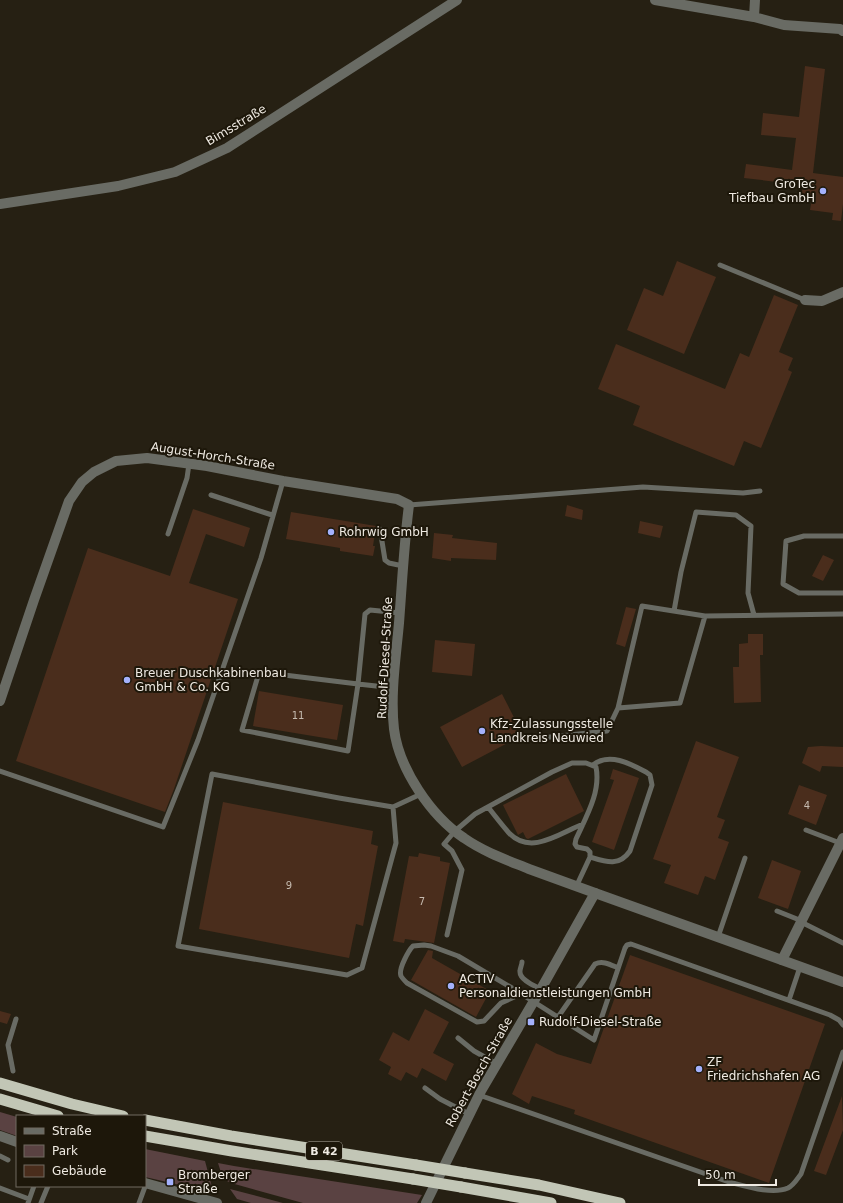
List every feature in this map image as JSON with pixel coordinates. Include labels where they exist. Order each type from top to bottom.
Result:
[{"type":"highway","points":[[0,1083],[72,1104],[119,1115]]},
{"type":"highway","points":[[0,1099],[55,1115]]},
{"type":"highway","name":"B 42","points":[[146,1120],[187,1129],[539,1185],[620,1203]]},
{"type":"highway","name":"B 42","points":[[146,1136],[413,1179],[551,1203]]},
{"type":"street","name":"Bimsstraße","points":[[0,204],[118,186],[175,172],[228,148],[457,0]]},
{"type":"street","points":[[655,0],[754,17],[784,25],[840,29],[843,31]]},
{"type":"street","points":[[754,17],[755,0]]},
{"type":"street","points":[[805,300],[822,301],[843,292]]},
{"type":"street","name":"August-Horch-Straße","points":[[0,701],[69,501],[82,482],[94,472],[116,461],[147,458],[188,464],[282,481],[397,499],[409,505]]},
{"type":"street","name":"Rudolf-Diesel-Straße","points":[[409,505],[394,688],[394,731],[405,765],[421,794],[442,820],[472,844],[489,853],[595,893],[843,982]]},
{"type":"street","points":[[782,960],[842,841]]},
{"type":"street","name":"Robert-Bosch-Straße","points":[[426,1203],[479,1095],[534,1002],[595,893]]},
{"type":"street","points":[[0,1136],[16,1142]]},
{"type":"street","points":[[146,1184],[217,1203]]},
{"type":"lane","points":[[720,265],[805,300]]},
{"type":"lane","points":[[168,534],[187,478],[188,464]]},
{"type":"lane","points":[[0,771],[163,827],[198,740],[261,558],[282,481]]},
{"type":"lane","points":[[409,505],[643,487],[743,493],[760,491]]},
{"type":"lane","points":[[211,495],[272,515]]},
{"type":"lane","points":[[674,611],[681,572],[696,512],[736,515],[751,526],[748,592],[754,615]]},
{"type":"lane","points":[[380,530],[385,560],[389,563],[404,566]]},
{"type":"lane","points":[[843,536],[804,536],[786,541],[783,584],[799,593],[843,593]]},
{"type":"lane","points":[[542,738],[607,731],[618,708],[642,606],[705,616],[843,614]]},
{"type":"lane","points":[[394,688],[358,684],[276,674],[258,676],[242,730],[348,751],[358,684],[365,614],[370,610],[400,613]]},
{"type":"lane","points":[[618,708],[680,703],[705,616]]},
{"type":"lane","points":[[447,935],[462,870],[452,851],[444,844],[455,831],[475,814],[567,765],[579,763],[593,765],[597,762],[608,759],[618,760],[646,772],[650,775],[652,785],[627,856],[616,862],[590,857]]},
{"type":"lane","points":[[576,886],[590,857],[589,850],[577,847],[575,844],[592,801],[596,782],[596,767],[593,765]]},
{"type":"lane","points":[[393,807],[396,843],[362,968],[347,975],[178,946],[212,774],[393,807],[421,794]]},
{"type":"lane","points":[[488,807],[510,834],[519,840],[531,844],[541,842],[583,824]]},
{"type":"lane","points":[[806,830],[842,841]]},
{"type":"lane","points":[[718,937],[745,858]]},
{"type":"lane","points":[[777,911],[801,921],[843,943]]},
{"type":"lane","points":[[521,994],[501,1003],[484,1021],[477,1022],[407,983],[401,976],[401,967],[411,948],[416,945],[424,945],[458,956],[521,994],[534,1002],[594,1040],[625,948],[631,944],[830,1015],[839,1020],[843,1025]]},
{"type":"lane","points":[[522,962],[520,971],[521,976],[541,989]]},
{"type":"lane","points":[[558,1017],[595,964],[605,962],[618,968]]},
{"type":"lane","points":[[789,1000],[800,966]]},
{"type":"lane","points":[[13,1071],[8,1045],[16,1019]]},
{"type":"lane","points":[[458,1038],[474,1051],[497,1064]]},
{"type":"lane","points":[[479,1095],[729,1182],[757,1189],[782,1190],[789,1188],[801,1174],[843,1052]]},
{"type":"lane","points":[[425,1088],[440,1099],[469,1114]]},
{"type":"lane","points":[[0,1156],[8,1160]]},
{"type":"lane","points":[[0,1188],[28,1201],[34,1187]]},
{"type":"lane","points":[[41,1203],[48,1187]]},
{"type":"lane","points":[[139,1203],[145,1187]]},
{"type":"green space","points":[[0,1112],[16,1117],[16,1136],[0,1130]]},
{"type":"green space","points":[[146,1149],[205,1161],[212,1187],[211,1192],[146,1177]]},
{"type":"green space","points":[[218,1163],[422,1195],[417,1203],[303,1203],[231,1183],[223,1179]]},
{"type":"green space","points":[[230,1189],[283,1203],[251,1203],[237,1199]]},
{"type":"building","points":[[805,66],[825,69],[813,173],[843,177],[843,204],[841,221],[832,220],[833,213],[810,210],[812,198],[801,197],[803,185],[744,178],[746,164],[792,170],[796,138],[761,135],[763,113],[799,117]]},
{"type":"building","points":[[677,261],[716,277],[684,354],[627,330],[644,288],[663,296]]},
{"type":"building","points":[[774,295],[798,305],[779,352],[793,358],[788,370],[792,372],[761,448],[744,441],[734,466],[633,425],[640,406],[598,389],[616,344],[725,389],[740,353],[749,357]]},
{"type":"building","points":[[567,505],[583,510],[582,520],[565,516]]},
{"type":"building","name":"Breuer Duschkabinenbau GmbH & Co. KG","points":[[193,509],[250,528],[244,547],[206,534],[189,583],[238,599],[165,812],[16,761],[88,548],[170,576]]},
{"type":"building","name":"Rohrwig GmbH","points":[[291,512],[376,526],[373,556],[340,551],[340,548],[286,539]]},
{"type":"building","points":[[640,521],[663,526],[660,538],[638,533]]},
{"type":"building","points":[[434,533],[453,535],[452,538],[497,543],[496,560],[451,558],[451,561],[432,558]]},
{"type":"building","points":[[823,555],[834,560],[823,581],[812,576]]},
{"type":"building","points":[[626,607],[636,609],[625,647],[616,644]]},
{"type":"building","points":[[748,634],[763,634],[763,655],[760,655],[761,702],[734,703],[733,667],[739,667],[739,644],[748,643]]},
{"type":"building","points":[[435,640],[475,644],[472,676],[432,672]]},
{"type":"building","points":[[259,691],[343,705],[337,740],[253,726]]},
{"type":"building","name":"Kfz-Zulassungsstelle Landkreis Neuwied","points":[[502,694],[523,735],[462,767],[440,727]]},
{"type":"building","points":[[696,741],[739,757],[717,817],[725,820],[718,838],[729,842],[715,880],[705,876],[698,895],[664,883],[671,865],[653,859]]},
{"type":"building","points":[[808,747],[843,747],[843,767],[822,766],[820,772],[802,763]]},
{"type":"building","points":[[613,769],[639,778],[614,850],[592,842],[614,780],[610,779]]},
{"type":"building","points":[[566,774],[584,811],[528,839],[523,832],[518,835],[503,805]]},
{"type":"building","points":[[799,785],[827,795],[816,825],[788,814]]},
{"type":"building","points":[[223,802],[373,831],[371,844],[378,846],[363,926],[356,924],[349,958],[199,929]]},
{"type":"building","points":[[419,853],[440,857],[440,861],[450,863],[434,943],[405,939],[404,943],[393,941],[409,856],[418,857]]},
{"type":"building","points":[[772,860],[801,871],[788,909],[758,898]]},
{"type":"building","name":"ACTIV Personaldienstleistungen GmbH","points":[[428,950],[433,951],[432,958],[490,991],[476,1017],[411,980]]},
{"type":"building","name":"ZF Friedrichshafen AG","points":[[630,955],[825,1024],[769,1183],[574,1114],[575,1110],[532,1096],[529,1104],[512,1094],[536,1043],[557,1054],[591,1064]]},
{"type":"building","points":[[425,1009],[449,1022],[433,1053],[454,1064],[446,1081],[422,1068],[417,1078],[406,1072],[401,1081],[388,1074],[391,1067],[379,1060],[393,1032],[409,1041]]},
{"type":"building","points":[[0,1011],[11,1014],[7,1024],[0,1022]]},
{"type":"building","points":[[842,1096],[843,1130],[826,1175],[814,1171]]},
{"type":"place","name":"GroTec Tiefbau GmbH","points":[[823,191]]},
{"type":"place","name":"Rohrwig GmbH","points":[[331,532]]},
{"type":"place","name":"Breuer Duschkabinenbau GmbH & Co. KG","points":[[127,680]]},
{"type":"place","name":"Kfz-Zulassungsstelle Landkreis Neuwied","points":[[482,731]]},
{"type":"place","name":"ACTIV Personaldienstleistungen GmbH","points":[[451,986]]},
{"type":"place","name":"Rudolf-Diesel-Straße","points":[[531,1022]]},
{"type":"place","name":"ZF Friedrichshafen AG","points":[[699,1069]]},
{"type":"place","name":"Bromberger Straße","points":[[170,1182]]}]
